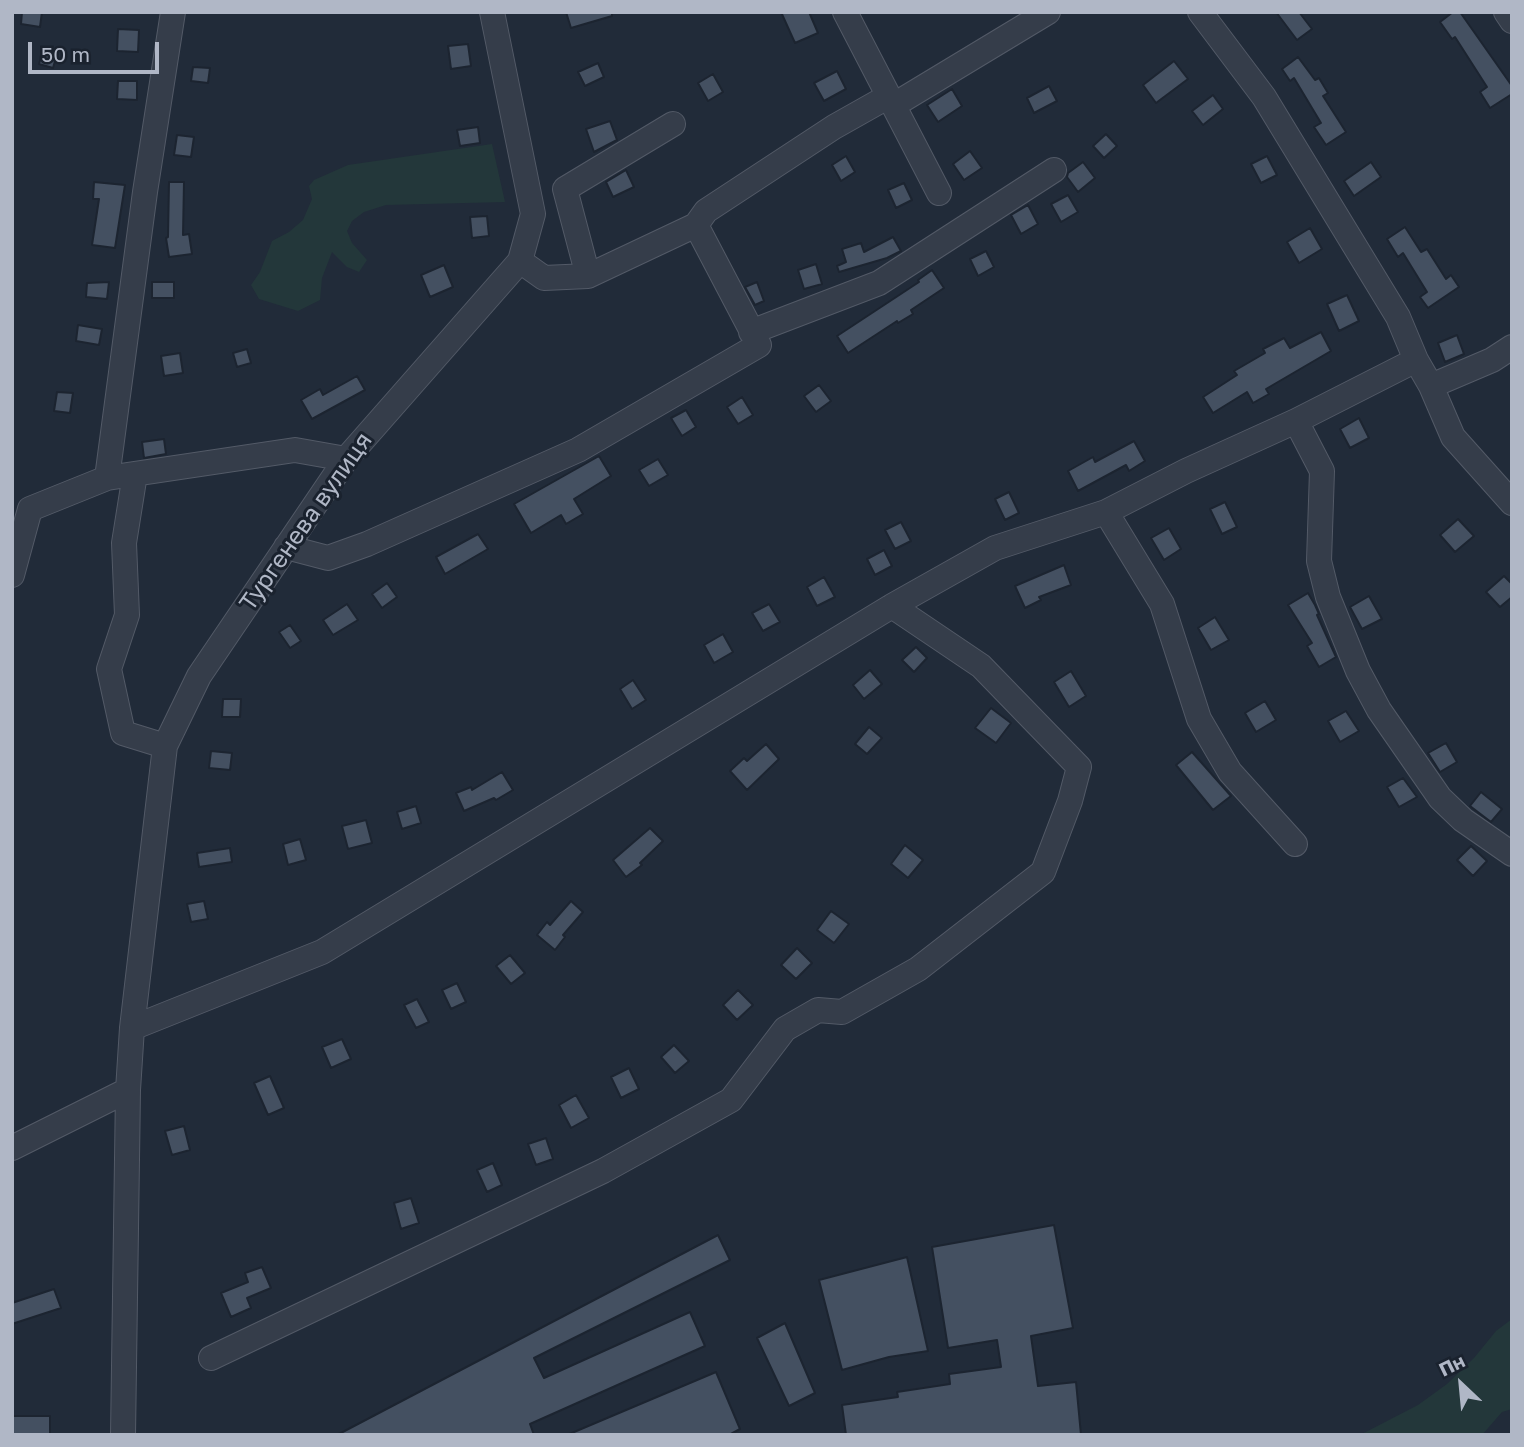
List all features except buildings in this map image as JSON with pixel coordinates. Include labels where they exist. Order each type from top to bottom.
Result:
[{"type":"street","points":[[107,478],[143,205],[173,12]]},
{"type":"street","name":"Тургенева вулиця","points":[[123,1435],[128,1090],[132,1028],[166,746],[199,676],[345,459],[520,261],[533,214],[492,12]]},
{"type":"street","points":[[845,12],[939,193]]},
{"type":"street","points":[[520,261],[544,278],[587,276],[696,225],[706,211],[834,127],[891,101],[1048,12]]},
{"type":"street","points":[[1200,12],[1271,108],[1398,317],[1453,437],[1512,503]]},
{"type":"street","points":[[1506,12],[1512,21]]},
{"type":"street","points":[[587,276],[565,189],[673,124]]},
{"type":"street","points":[[751,332],[879,284],[1054,170]]},
{"type":"street","points":[[286,547],[328,558],[367,544],[579,450],[759,345],[696,225]]},
{"type":"street","points":[[1431,386],[1492,360],[1512,347]]},
{"type":"street","points":[[132,1028],[322,952],[892,606],[995,548],[1106,512],[1416,360]]},
{"type":"street","points":[[1296,421],[1322,471],[1319,561],[1328,597],[1358,671],[1379,710],[1440,798],[1463,820],[1512,854]]},
{"type":"street","points":[[12,575],[30,509],[107,478],[295,450],[345,459]]},
{"type":"street","points":[[135,474],[124,543],[127,615],[108,669],[123,733],[166,746]]},
{"type":"street","points":[[1106,512],[1162,604],[1199,719],[1230,772],[1295,844]]},
{"type":"street","points":[[212,1358],[603,1171],[731,1100],[785,1029],[818,1010],[842,1012],[918,969],[1043,872],[1070,801],[1079,767],[981,666],[892,606]]},
{"type":"street","points":[[12,1148],[128,1090]]},
{"type":"green space","points":[[492,144],[505,202],[386,205],[364,212],[352,221],[347,231],[352,243],[367,260],[359,272],[347,267],[332,252],[322,278],[320,300],[298,311],[259,299],[251,285],[260,272],[272,241],[303,220],[312,199],[309,186],[314,180],[348,165]]},
{"type":"green space","points":[[1512,1319],[1512,1409],[1502,1412],[1482,1435],[1360,1435],[1418,1405],[1447,1384],[1474,1358],[1496,1331]]}]
